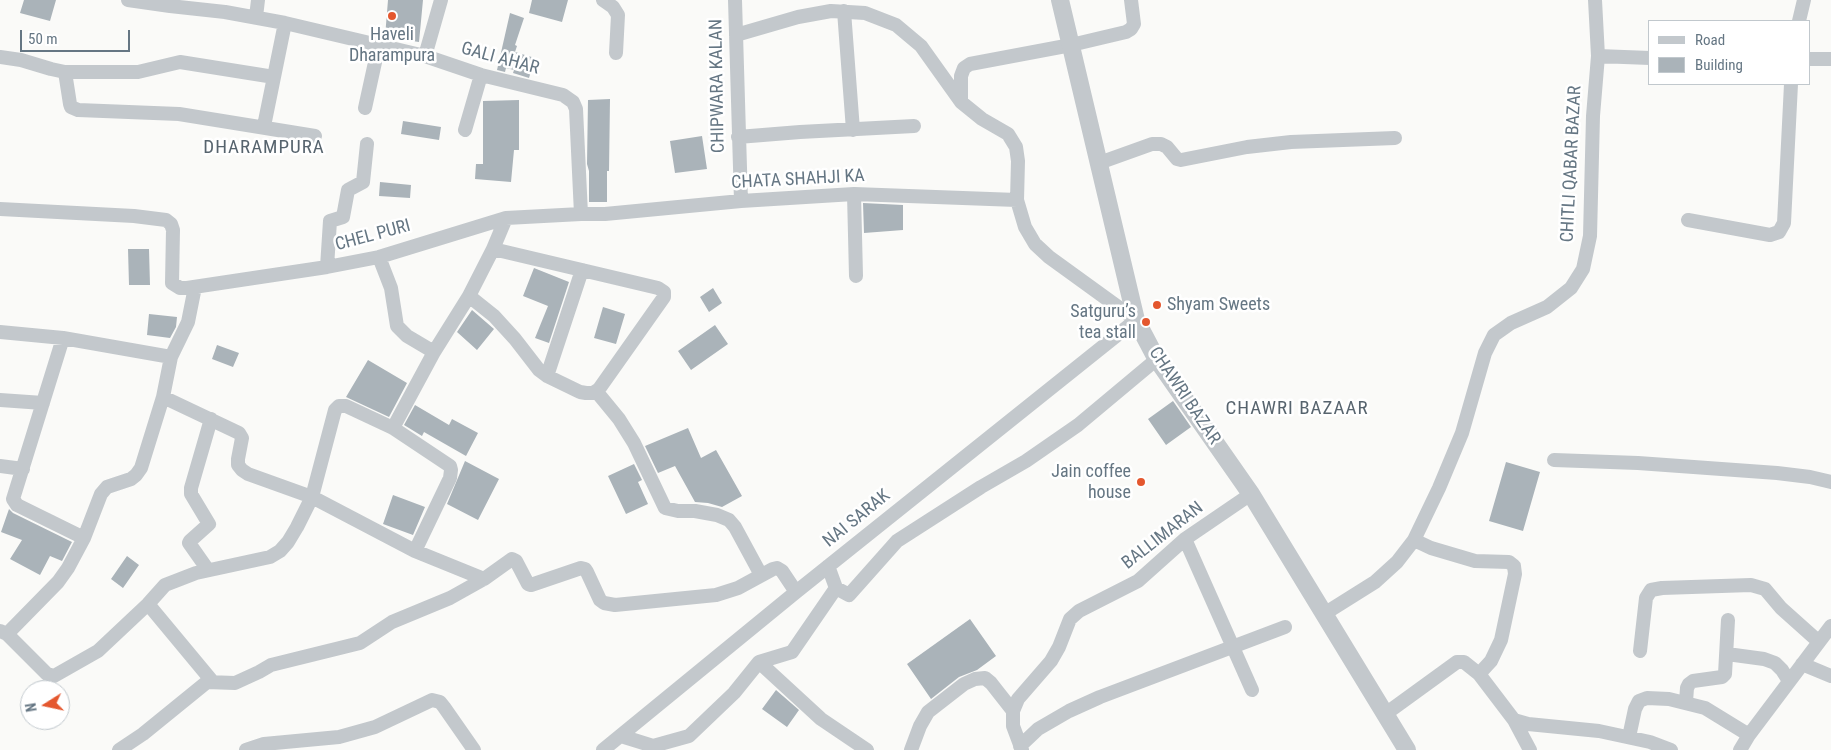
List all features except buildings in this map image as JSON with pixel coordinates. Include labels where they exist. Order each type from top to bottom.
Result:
[{"type":"street","name":"GALI AHAR","points":[[128,0],[170,6],[226,6],[256,17],[379,44],[425,56],[481,75],[563,95],[573,102],[577,117],[581,214]]},
{"type":"street","points":[[256,17],[258,0]]},
{"type":"street","points":[[425,56],[441,0]]},
{"type":"street","points":[[604,0],[613,7],[618,15],[616,53]]},
{"type":"street","name":"CHIPWARA KALAN","points":[[735,0],[741,201]]},
{"type":"street","name":"CHAWRI BAZAR","points":[[1060,0],[1136,320],[1157,359],[1251,494],[1407,750]]},
{"type":"street","points":[[961,102],[961,76],[964,68],[970,64],[1071,45],[1131,29],[1134,18],[1131,0]]},
{"type":"street","name":"CHITLI QABAR BAZAR","points":[[1324,614],[1375,582],[1397,562],[1414,540],[1439,488],[1462,433],[1485,353],[1494,335],[1511,323],[1548,307],[1571,288],[1583,269],[1590,236],[1593,116],[1598,56],[1596,0]]},
{"type":"street","points":[[1798,20],[1804,0]]},
{"type":"street","points":[[736,35],[798,17],[831,10],[865,13],[896,25],[921,46],[961,102],[1008,134],[1016,147],[1018,161],[1017,200],[1025,226],[1035,244],[1049,257],[1136,320]]},
{"type":"street","points":[[844,11],[854,130]]},
{"type":"street","points":[[264,126],[285,22]]},
{"type":"street","points":[[365,108],[379,44]]},
{"type":"street","points":[[1598,56],[1648,58]]},
{"type":"street","points":[[0,57],[21,60],[65,72],[138,72],[180,62],[274,77]]},
{"type":"street","points":[[1811,59],[1831,58]]},
{"type":"street","points":[[65,72],[69,99],[71,107],[74,109],[179,114],[264,126],[315,136]]},
{"type":"street","points":[[465,130],[481,75]]},
{"type":"street","points":[[1688,220],[1770,235],[1779,232],[1784,223],[1791,85]]},
{"type":"street","points":[[738,137],[914,126]]},
{"type":"street","points":[[1099,163],[1152,144],[1161,144],[1167,147],[1176,159],[1181,160],[1247,147],[1291,142],[1394,138]]},
{"type":"street","points":[[327,267],[330,221],[343,216],[348,190],[362,184],[367,144]]},
{"type":"street","points":[[854,194],[856,276]]},
{"type":"street","name":"CHATA SHAHJI KA","points":[[581,214],[605,214],[741,201],[854,194],[1017,200]]},
{"type":"street","name":"CHEL PURI","points":[[0,209],[134,216],[166,220],[173,227],[171,272],[174,285],[180,288],[327,267],[380,257],[506,218],[581,214]]},
{"type":"street","points":[[393,428],[434,352],[470,296],[494,249],[506,218]]},
{"type":"street","points":[[470,296],[494,316],[521,345],[532,362],[547,376],[586,393],[596,391],[662,301],[664,292],[658,288],[494,249]]},
{"type":"street","points":[[380,257],[391,288],[397,326],[406,336],[434,352]]},
{"type":"street","points":[[547,376],[582,270]]},
{"type":"street","points":[[195,287],[188,322],[172,357],[163,397],[141,468],[131,479],[107,487],[101,494],[84,538],[68,568],[58,582],[3,633],[47,674],[54,676],[98,651],[148,604],[165,585],[208,570],[270,558],[280,552],[297,527],[312,497],[337,407],[346,406],[393,428],[446,462],[451,470],[450,478],[416,551]]},
{"type":"street","name":"NAI SARAK","points":[[603,750],[828,566],[1136,320]]},
{"type":"street","points":[[0,332],[63,338],[172,357]]},
{"type":"street","points":[[63,338],[13,496],[14,503],[84,538]]},
{"type":"street","points":[[828,566],[836,588],[849,595],[897,542],[1026,461],[1078,425],[1157,359]]},
{"type":"street","points":[[596,391],[619,419],[634,443],[665,508],[678,511],[695,511],[716,515],[729,520],[735,527],[761,575]]},
{"type":"street","points":[[163,397],[236,430],[241,436],[238,465],[248,474],[312,497],[416,551],[484,579]]},
{"type":"street","points":[[0,400],[43,403]]},
{"type":"street","points":[[208,570],[189,543],[209,524],[191,494],[191,488],[210,419]]},
{"type":"street","points":[[1554,460],[1638,463],[1777,473],[1831,482]]},
{"type":"street","points":[[0,466],[23,469]]},
{"type":"street","name":"BALLIMARAN","points":[[1013,712],[1018,699],[1051,662],[1070,619],[1079,611],[1138,581],[1185,539],[1251,494]]},
{"type":"street","points":[[1185,539],[1252,690]]},
{"type":"street","points":[[1414,540],[1430,548],[1475,561],[1509,562],[1514,566],[1515,574],[1501,640],[1491,661],[1479,674]]},
{"type":"street","points":[[119,750],[143,734],[207,682],[235,683],[281,662],[360,642],[405,616],[450,598],[484,579],[512,559],[516,561],[528,584],[531,585],[581,568],[585,569],[600,600],[604,604],[615,605],[716,595],[738,588],[772,569],[780,570],[796,592]]},
{"type":"street","points":[[1640,651],[1646,598],[1651,590],[1662,588],[1751,584],[1765,589],[1781,608],[1819,642]]},
{"type":"street","points":[[621,736],[653,746],[689,736],[734,693],[759,662],[792,652],[836,588]]},
{"type":"street","points":[[148,604],[212,681]]},
{"type":"street","points":[[1686,702],[1689,684],[1693,681],[1722,677],[1726,669],[1728,620]]},
{"type":"street","points":[[1740,750],[1831,626]]},
{"type":"street","points":[[911,750],[920,726],[928,712],[964,684],[975,679],[985,678],[991,683],[1013,712],[1013,726],[1021,748],[1038,730],[1069,711],[1100,697],[1285,627]]},
{"type":"street","points":[[1727,654],[1764,659],[1775,663],[1789,682]]},
{"type":"street","points":[[759,662],[821,719],[867,750]]},
{"type":"street","points":[[1384,715],[1457,662],[1464,662],[1479,674],[1514,720],[1530,750]]},
{"type":"street","points":[[1802,664],[1831,676]]},
{"type":"street","points":[[1629,737],[1635,709],[1639,701],[1646,698],[1669,699],[1705,708],[1750,734]]},
{"type":"street","points":[[246,750],[264,744],[339,744],[427,701],[436,700],[444,707],[474,750]]},
{"type":"street","points":[[1514,720],[1528,724],[1599,731],[1650,742],[1671,750]]},
{"type":"place","name":"Haveli Dharampura","points":[[392,16]]},
{"type":"place","name":"Shyam Sweets","points":[[1157,305]]},
{"type":"place","name":"Satguru’s tea stall","points":[[1146,322]]},
{"type":"place","name":"Jain coffee house","points":[[1141,482]]},
{"type":"district","name":"DHARAMPURA","points":[[264,148]]},
{"type":"district","name":"CHAWRI BAZAAR","points":[[1297,409]]}]
